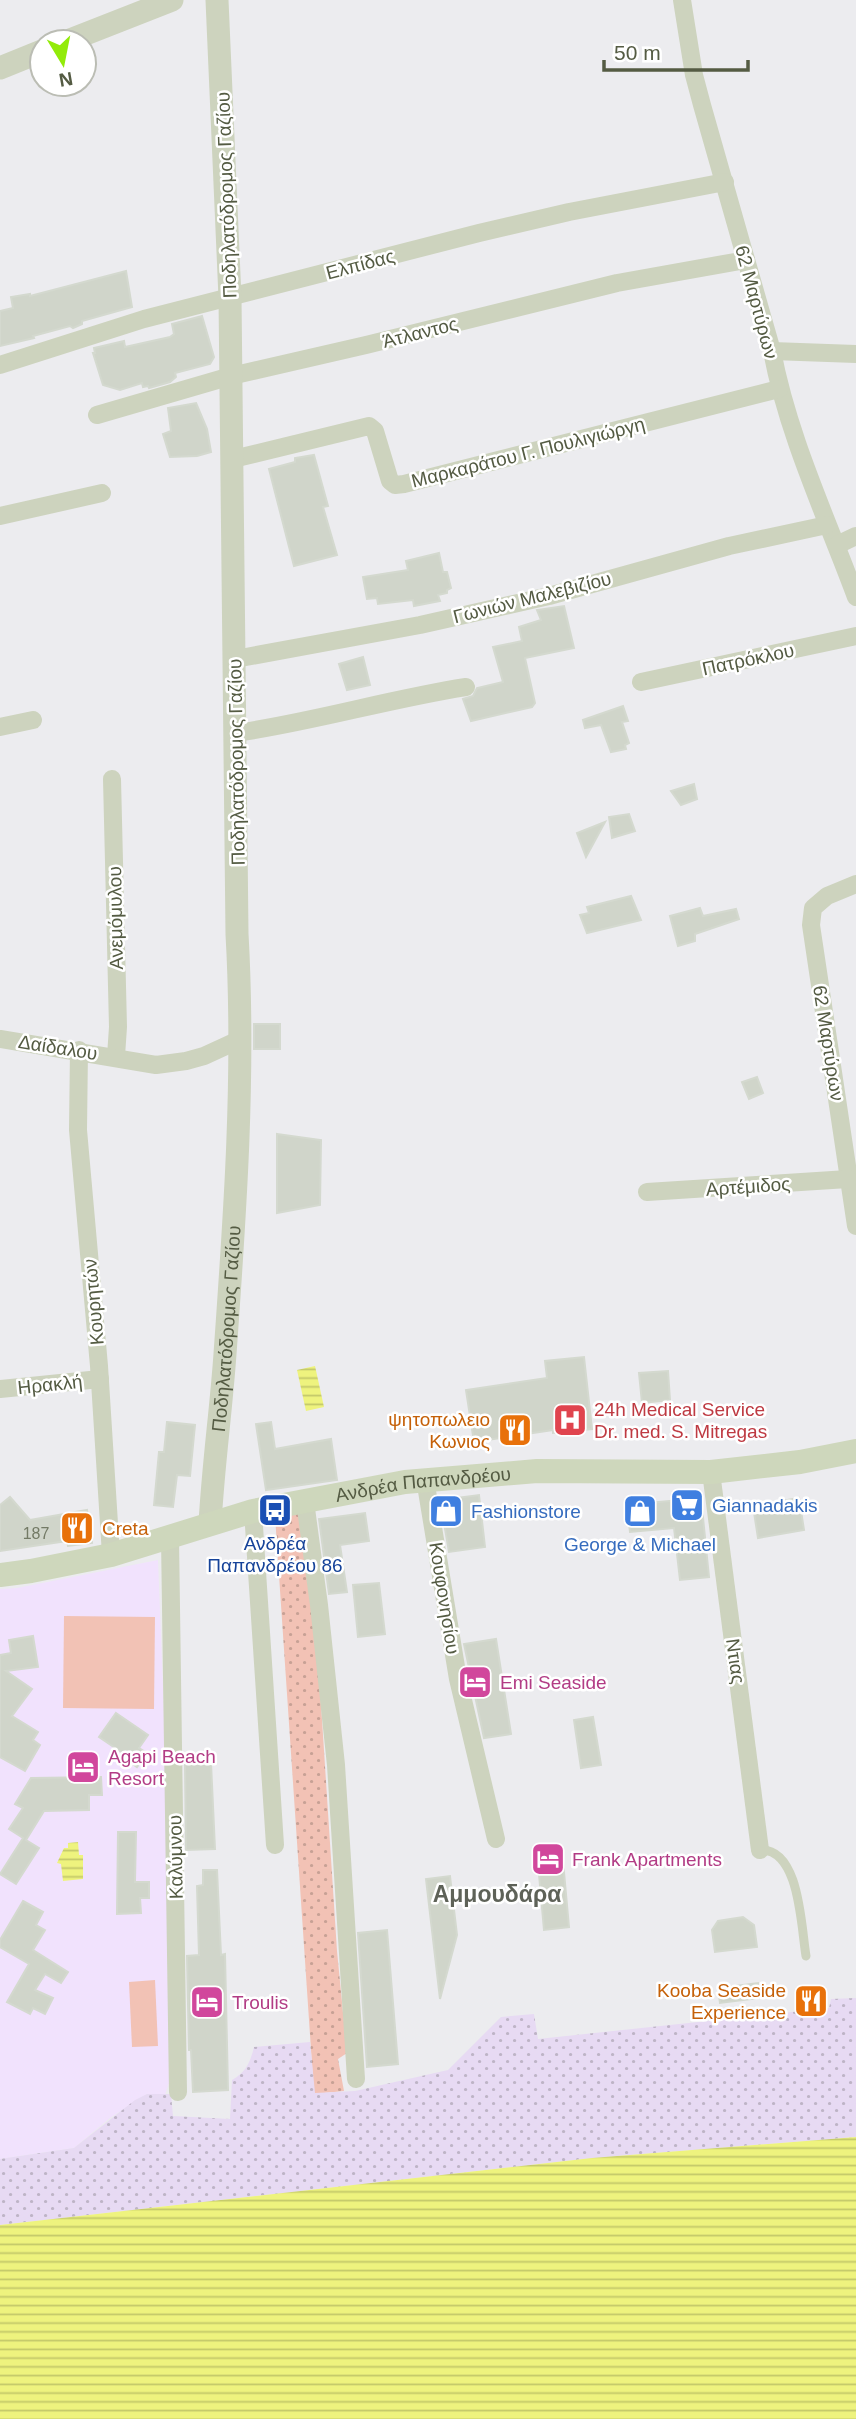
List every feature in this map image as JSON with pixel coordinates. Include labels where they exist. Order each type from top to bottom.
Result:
[{"type":"main road","name":"Ανδρέα Παπανδρέου","points":[[0,1575],[31,1572],[111,1555],[253,1511],[425,1479],[562,1470],[711,1472],[800,1462],[856,1451]]},
{"type":"street","points":[[98,29],[172,0]]},
{"type":"street","name":"Ποδηλατόδρομος Γαζίου","points":[[210,1524],[225,1357],[238,1141],[241,1039],[237,934],[230,298],[217,0]]},
{"type":"street","name":"62 Μαρτύρων","points":[[682,0],[694,75],[772,351],[779,389],[827,525],[856,597]]},
{"type":"street","points":[[0,68],[28,57]]},
{"type":"street","name":"Ελπίδας","points":[[0,365],[144,319],[569,212],[725,183]]},
{"type":"street","name":"Άτλαντος","points":[[97,415],[231,376],[617,283],[746,260]]},
{"type":"street","points":[[772,351],[856,354]]},
{"type":"street","name":"Μαρκαράτου Γ. Πουλιγιώργη","points":[[233,459],[369,426],[375,432],[390,481],[396,485],[404,484],[779,389]]},
{"type":"street","points":[[0,516],[102,493]]},
{"type":"street","name":"Γωνιών Μαλεβιζίου","points":[[235,659],[334,642],[549,596],[729,546],[827,525]]},
{"type":"street","points":[[836,545],[856,536]]},
{"type":"street","name":"Πατρόκλου","points":[[641,682],[856,636]]},
{"type":"street","points":[[236,733],[272,728],[380,702],[466,687]]},
{"type":"street","points":[[0,727],[33,720]]},
{"type":"street","name":"Ανεμόμυλου","points":[[112,779],[118,1027],[116,1056]]},
{"type":"street","name":"62 Μαρτύρων","points":[[856,884],[827,896],[813,908],[811,925],[856,1226]]},
{"type":"street","name":"Δαίδαλου","points":[[0,1039],[116,1056],[143,1063],[170,1064],[204,1056],[241,1039]]},
{"type":"street","name":"Κουρητών","points":[[79,1050],[78,1130],[100,1379],[111,1555]]},
{"type":"street","name":"Αρτέμιδος","points":[[647,1192],[848,1179]]},
{"type":"street","name":"Ηρακλή","points":[[0,1389],[100,1379]]},
{"type":"street","name":"Ντιας","points":[[711,1472],[761,1850]]},
{"type":"street","name":"Κουφονησίου","points":[[425,1479],[458,1679],[496,1839]]},
{"type":"street","points":[[305,1501],[328,1676],[336,1765],[356,2079]]},
{"type":"street","points":[[253,1511],[275,1845]]},
{"type":"street","name":"Καλύμνου","points":[[170,1538],[178,2092]]},
{"type":"lane","points":[[761,1850],[770,1849],[780,1855],[790,1870],[806,1956]]},
{"type":"shaded area","points":[[315,1366],[324,1407],[306,1411],[297,1370]]},
{"type":"shaded area","points":[[301,1509],[318,1658],[337,1951],[347,2053],[338,2059],[344,2091],[314,2094],[275,1516]]},
{"type":"shaded area","name":"Agapi Beach Resort","points":[[158,1560],[173,1946],[173,2071],[165,2095],[147,2094],[110,2118],[74,2148],[0,2159],[0,1589]]},
{"type":"shaded area","points":[[64,1616],[155,1617],[154,1709],[63,1708]]},
{"type":"shaded area","points":[[78,1842],[79,1855],[83,1855],[83,1879],[63,1881],[61,1864],[57,1863],[64,1848],[68,1848],[68,1843]]},
{"type":"shaded area","points":[[155,1980],[158,2046],[132,2047],[129,1982]]},
{"type":"shaded area","points":[[856,2137],[856,2419],[0,2419],[0,2225],[592,2158]]},
{"type":"sand","points":[[856,1998],[856,2137],[592,2158],[0,2225],[0,2159],[74,2148],[135,2100],[147,2094],[171,2094],[173,2116],[230,2119],[232,2080],[247,2066],[254,2047],[310,2042],[315,2093],[355,2091],[448,2070],[501,2017],[534,2014],[538,2039],[829,2008],[831,1999]]},
{"type":"building","points":[[126,271],[132,307],[82,321],[82,324],[73,328],[70,326],[0,346],[0,311],[13,308],[11,297],[30,296]]},
{"type":"building","points":[[202,316],[214,357],[210,364],[175,373],[176,377],[170,382],[149,388],[143,387],[142,383],[120,390],[103,385],[93,353],[94,348],[124,341],[125,347],[170,337],[174,334],[172,324]]},
{"type":"building","points":[[196,403],[207,429],[211,452],[197,456],[170,457],[163,434],[171,431],[168,408]]},
{"type":"building","points":[[314,455],[328,506],[323,507],[337,555],[294,566],[269,469],[295,462],[295,458]]},
{"type":"building","points":[[439,553],[443,572],[447,572],[451,588],[447,593],[438,595],[440,601],[414,606],[413,600],[378,604],[377,598],[367,599],[363,577],[408,570],[406,561]]},
{"type":"building","points":[[564,606],[574,648],[525,658],[535,703],[532,707],[471,721],[463,699],[473,696],[477,688],[503,682],[493,647],[522,641],[519,627],[541,620],[537,610]]},
{"type":"building","points":[[363,657],[370,685],[347,690],[339,664]]},
{"type":"building","points":[[623,706],[628,721],[622,722],[629,743],[625,745],[626,749],[611,752],[601,725],[585,728],[583,720]]},
{"type":"building","points":[[694,784],[697,799],[681,805],[671,791]]},
{"type":"building","points":[[629,814],[635,831],[612,838],[609,817]]},
{"type":"building","points":[[605,822],[586,857],[577,833]]},
{"type":"building","points":[[631,896],[641,920],[587,933],[580,915],[589,913],[587,907]]},
{"type":"building","points":[[700,908],[703,916],[736,909],[739,919],[695,934],[695,941],[678,946],[670,916]]},
{"type":"building","points":[[254,1024],[280,1024],[280,1049],[254,1049]]},
{"type":"building","points":[[757,1077],[763,1093],[749,1099],[742,1082]]},
{"type":"building","points":[[277,1134],[321,1140],[320,1205],[277,1213]]},
{"type":"building","points":[[584,1357],[592,1429],[553,1433],[553,1430],[474,1442],[466,1390],[547,1378],[545,1361]]},
{"type":"building","points":[[668,1371],[670,1400],[642,1403],[639,1373]]},
{"type":"building","points":[[167,1422],[195,1425],[190,1476],[177,1475],[173,1507],[154,1505],[159,1452],[164,1452]]},
{"type":"building","points":[[271,1422],[275,1449],[331,1439],[337,1480],[266,1490],[256,1424]]},
{"type":"building","points":[[479,1495],[485,1547],[449,1552],[440,1500]]},
{"type":"building","points":[[10,1497],[30,1520],[87,1510],[92,1543],[68,1546],[67,1541],[0,1551],[0,1505]]},
{"type":"building","points":[[701,1498],[709,1577],[680,1580],[674,1528],[630,1532],[627,1505]]},
{"type":"building","points":[[799,1498],[804,1530],[758,1538],[753,1506]]},
{"type":"building","points":[[365,1513],[369,1541],[340,1545],[347,1592],[329,1594],[319,1519]]},
{"type":"building","points":[[379,1583],[385,1634],[358,1637],[353,1585]]},
{"type":"building","points":[[33,1636],[38,1667],[6,1671],[32,1689],[12,1716],[38,1732],[33,1740],[40,1745],[25,1771],[0,1757],[0,1655],[11,1653],[9,1640]]},
{"type":"building","points":[[496,1639],[511,1734],[484,1738],[464,1644]]},
{"type":"building","points":[[116,1713],[148,1735],[139,1748],[147,1753],[137,1767],[123,1757],[124,1754],[99,1737]]},
{"type":"building","points":[[593,1717],[601,1765],[581,1768],[574,1720]]},
{"type":"building","points":[[211,1763],[215,1849],[186,1850],[185,1764]]},
{"type":"building","points":[[101,1777],[102,1795],[89,1795],[89,1810],[44,1811],[26,1840],[39,1848],[16,1884],[0,1874],[23,1838],[9,1829],[23,1808],[15,1804],[31,1778]]},
{"type":"building","points":[[118,1832],[136,1832],[135,1882],[149,1882],[149,1898],[140,1898],[141,1913],[117,1914]]},
{"type":"building","points":[[562,1850],[569,1927],[544,1930],[537,1852]]},
{"type":"building","name":"Troulis","points":[[203,1870],[217,1870],[221,1955],[225,1954],[228,2090],[193,2092],[189,2050],[187,1956],[199,1955],[197,1886],[203,1885]]},
{"type":"building","points":[[450,1876],[457,1935],[440,1999],[426,1879]]},
{"type":"building","points":[[23,1901],[43,1912],[36,1925],[45,1930],[33,1950],[68,1972],[61,1983],[45,1974],[35,1990],[53,1998],[45,2014],[33,2008],[30,2014],[7,2002],[29,1964],[0,1947],[0,1940]]},
{"type":"building","points":[[743,1917],[754,1925],[757,1947],[715,1952],[712,1930],[718,1921]]},
{"type":"building","points":[[387,1930],[398,2064],[367,2067],[358,1933]]},
{"type":"building","points":[[758,1983],[760,1998],[720,2003],[718,1988]]},
{"type":"place","name":"24h Medical Service Dr. med. S. Mitregas","points":[[570,1420]]},
{"type":"place","name":"ψητοπωλειο Κωνιος","points":[[515,1430]]},
{"type":"place","name":"Giannadakis","points":[[687,1505]]},
{"type":"place","name":"Ανδρέα Παπανδρέου 86","points":[[275,1510]]},
{"type":"place","name":"Fashionstore","points":[[446,1511]]},
{"type":"place","name":"George & Michael","points":[[640,1511]]},
{"type":"place","name":"Creta","points":[[77,1528]]},
{"type":"place","name":"Emi Seaside","points":[[475,1682]]},
{"type":"place","name":"Agapi Beach Resort","points":[[83,1767]]},
{"type":"place","name":"Frank Apartments","points":[[548,1859]]},
{"type":"place","name":"Kooba Seaside Experience","points":[[811,2001]]},
{"type":"place","name":"Troulis","points":[[207,2002]]},
{"type":"district","name":"Αμμουδάρα","points":[[497,1894]]}]
